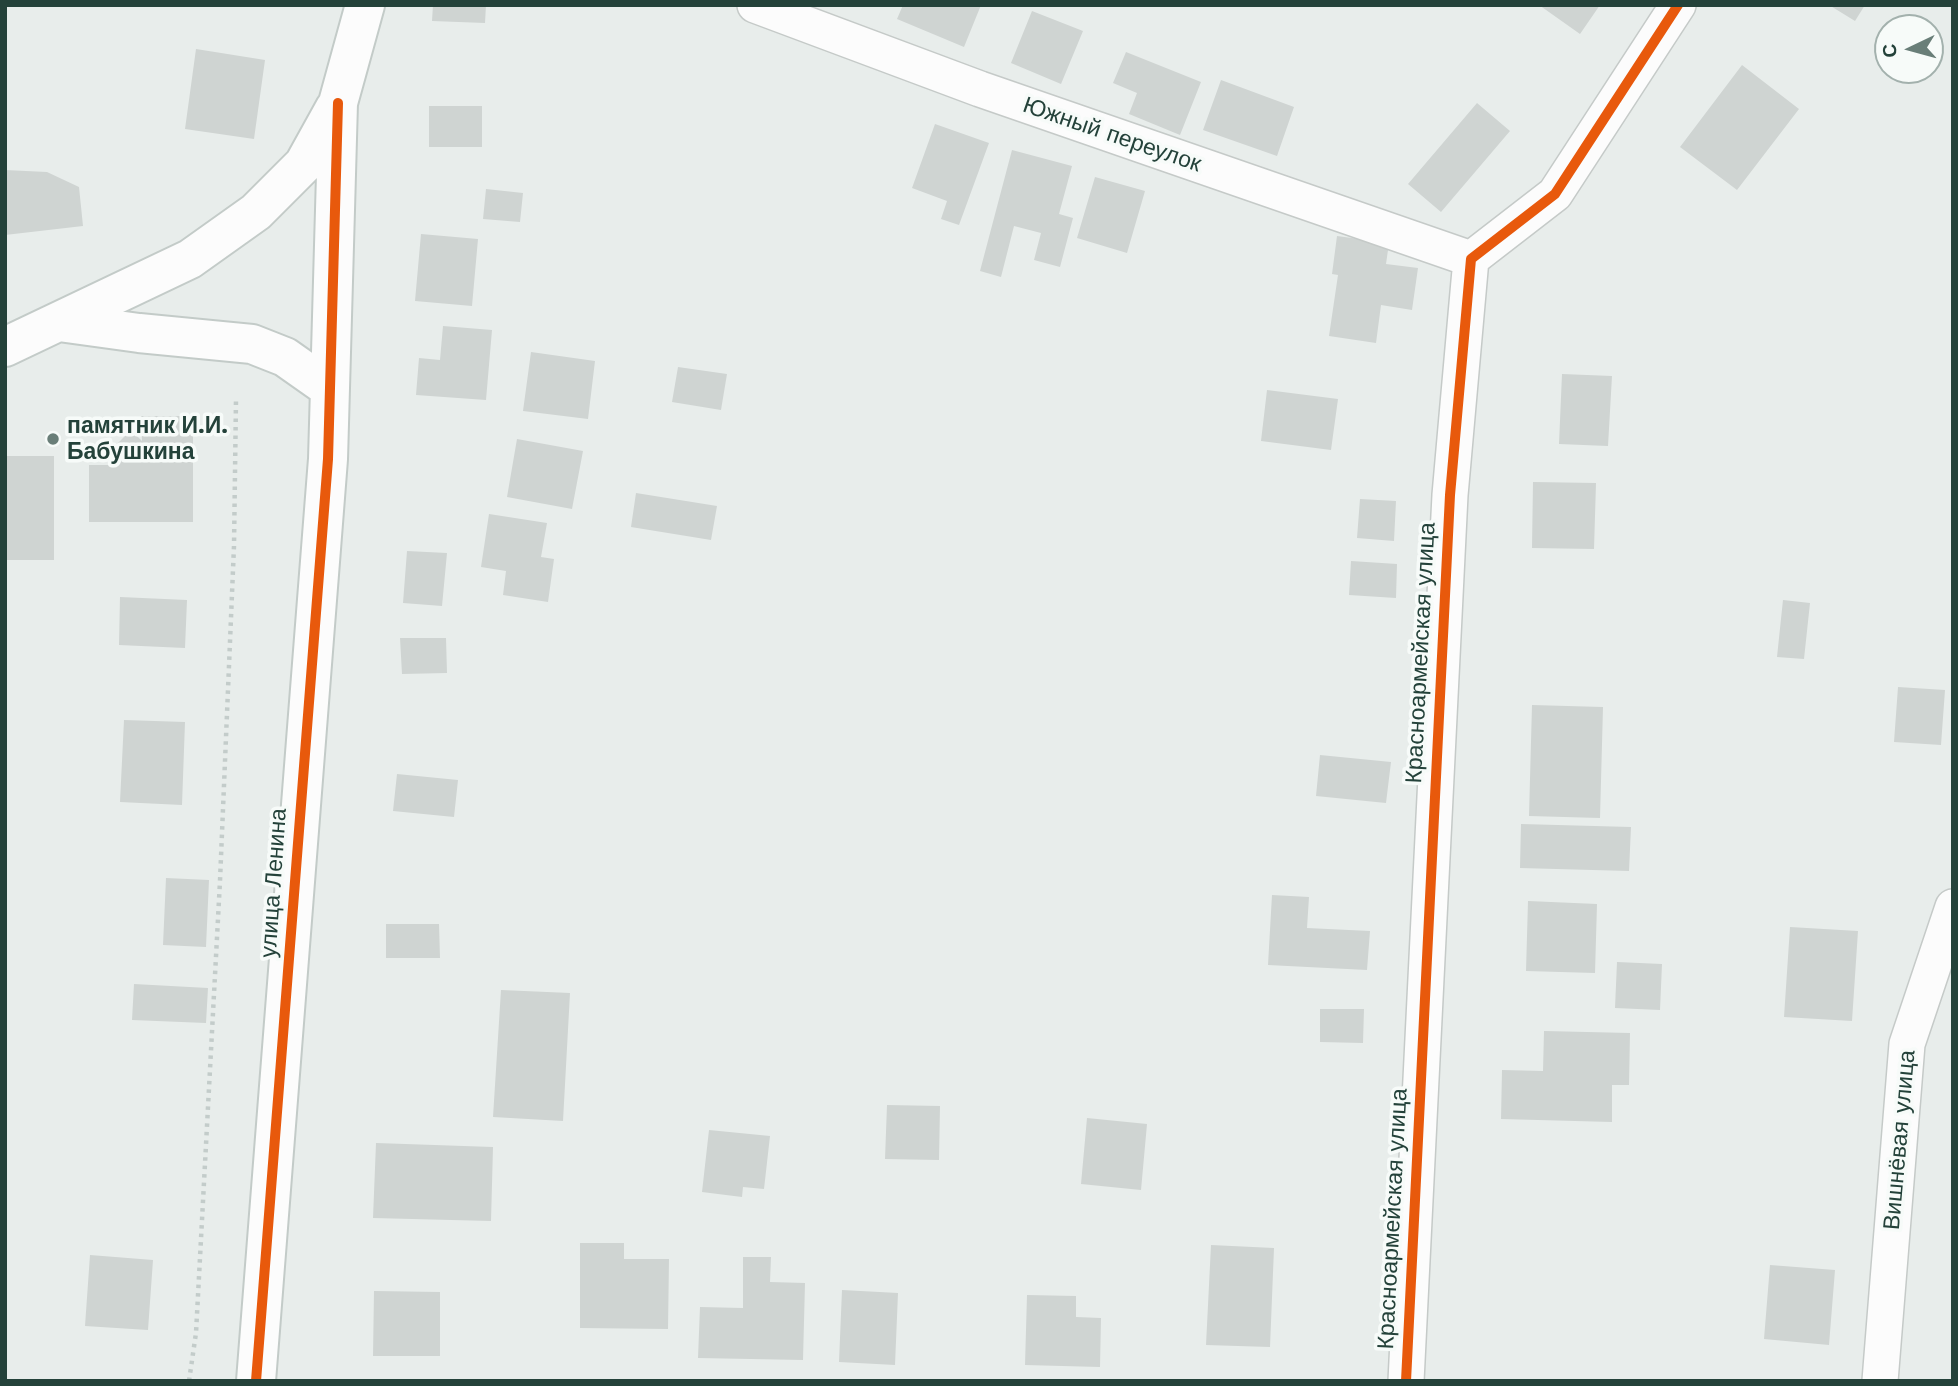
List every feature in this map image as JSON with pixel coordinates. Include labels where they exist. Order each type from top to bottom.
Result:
[{"type":"street","points":[[5,347],[190,259],[256,212],[304,164],[338,103],[365,5]]},
{"type":"street","name":"Южный переулок","points":[[755,5],[980,89],[1471,259]]},
{"type":"street","points":[[1471,259],[1556,194],[1678,5]]},
{"type":"street","name":"улица Ленина","points":[[256,1381],[328,459],[338,103]]},
{"type":"street","name":"Красноармейская улица","points":[[1406,1381],[1450,495],[1471,259]]},
{"type":"street","points":[[59,322],[252,344],[285,358],[329,388]]},
{"type":"street","name":"Вишнёвая улица","points":[[1880,1381],[1907,1044],[1953,907]]},
{"type":"path","points":[[189,1381],[197,1320],[220,881],[234,546],[236,399]]},
{"type":"building","points":[[433,5],[486,5],[485,23],[432,21]]},
{"type":"building","points":[[903,5],[981,5],[964,47],[897,19]]},
{"type":"building","points":[[1539,5],[1600,5],[1580,34]]},
{"type":"building","points":[[1829,5],[1865,5],[1855,21]]},
{"type":"building","points":[[1032,11],[1083,31],[1061,84],[1011,63]]},
{"type":"building","points":[[196,49],[265,60],[254,139],[185,129]]},
{"type":"building","points":[[1126,52],[1201,82],[1180,135],[1129,114],[1137,93],[1113,83]]},
{"type":"building","points":[[1742,65],[1799,109],[1737,190],[1680,147]]},
{"type":"building","points":[[1221,80],[1294,107],[1277,156],[1203,130]]},
{"type":"building","points":[[1477,103],[1510,131],[1441,212],[1408,184]]},
{"type":"building","points":[[429,106],[482,106],[482,147],[429,147]]},
{"type":"building","points":[[935,124],[989,143],[959,225],[941,219],[947,201],[912,188]]},
{"type":"building","points":[[1012,150],[1072,166],[1059,214],[1073,218],[1060,267],[1034,260],[1041,233],[1014,226],[1001,277],[980,271]]},
{"type":"building","points":[[5,170],[47,172],[79,187],[83,226],[5,235]]},
{"type":"building","points":[[1095,177],[1145,191],[1127,253],[1077,238]]},
{"type":"building","points":[[486,189],[523,193],[520,222],[483,219]]},
{"type":"building","points":[[421,234],[478,239],[472,306],[415,301]]},
{"type":"building","points":[[1337,236],[1389,243],[1386,264],[1418,268],[1412,310],[1381,305],[1376,343],[1329,336],[1338,275],[1332,274]]},
{"type":"building","points":[[443,326],[492,330],[486,400],[416,395],[419,358],[440,360]]},
{"type":"building","points":[[531,352],[595,361],[588,419],[523,411]]},
{"type":"building","points":[[678,367],[727,374],[721,410],[672,402]]},
{"type":"building","points":[[1562,374],[1612,376],[1608,446],[1559,444]]},
{"type":"building","points":[[1267,390],[1338,399],[1331,450],[1261,441]]},
{"type":"building","points":[[141,416],[193,416],[193,522],[89,522],[89,465],[116,465],[106,455],[131,430],[142,441]]},
{"type":"building","points":[[517,439],[583,451],[572,509],[507,497]]},
{"type":"building","points":[[5,456],[54,456],[54,560],[5,560]]},
{"type":"building","points":[[1533,482],[1596,483],[1594,549],[1532,548]]},
{"type":"building","points":[[636,493],[717,506],[711,540],[631,527]]},
{"type":"building","points":[[1360,499],[1396,501],[1394,541],[1357,538]]},
{"type":"building","points":[[489,514],[547,523],[541,557],[554,559],[548,602],[503,595],[506,571],[481,567]]},
{"type":"building","points":[[407,551],[447,553],[442,606],[403,603]]},
{"type":"building","points":[[1351,561],[1397,564],[1396,598],[1349,595]]},
{"type":"building","points":[[120,597],[187,600],[185,648],[119,645]]},
{"type":"building","points":[[1783,600],[1810,603],[1804,659],[1777,657]]},
{"type":"building","points":[[400,638],[446,638],[447,673],[402,674]]},
{"type":"building","points":[[1898,687],[1945,690],[1941,745],[1894,742]]},
{"type":"building","points":[[1532,705],[1603,707],[1600,818],[1529,816]]},
{"type":"building","points":[[124,720],[185,722],[182,805],[120,802]]},
{"type":"building","points":[[1320,755],[1391,762],[1386,803],[1316,796]]},
{"type":"building","points":[[397,774],[458,780],[454,817],[393,811]]},
{"type":"building","points":[[1521,824],[1631,827],[1629,871],[1520,868]]},
{"type":"building","points":[[166,878],[209,880],[206,947],[163,945]]},
{"type":"building","points":[[1272,895],[1309,897],[1307,928],[1370,931],[1367,970],[1268,965]]},
{"type":"building","points":[[1528,901],[1597,904],[1595,973],[1526,971]]},
{"type":"building","points":[[386,924],[439,924],[440,958],[386,958]]},
{"type":"building","points":[[1790,927],[1858,931],[1852,1021],[1784,1017]]},
{"type":"building","points":[[1617,962],[1662,964],[1660,1010],[1615,1008]]},
{"type":"building","points":[[134,984],[208,988],[206,1023],[132,1020]]},
{"type":"building","points":[[501,990],[570,993],[563,1121],[493,1117]]},
{"type":"building","points":[[1320,1009],[1364,1009],[1363,1043],[1320,1042]]},
{"type":"building","points":[[1544,1031],[1630,1033],[1629,1085],[1612,1085],[1612,1122],[1501,1119],[1502,1070],[1543,1071]]},
{"type":"building","points":[[887,1105],[940,1106],[939,1160],[885,1159]]},
{"type":"building","points":[[1087,1118],[1147,1124],[1141,1190],[1081,1184]]},
{"type":"building","points":[[709,1130],[770,1136],[764,1189],[743,1187],[742,1197],[702,1192]]},
{"type":"building","points":[[376,1143],[493,1147],[491,1221],[373,1218]]},
{"type":"building","points":[[580,1243],[624,1243],[624,1259],[669,1259],[668,1329],[580,1328]]},
{"type":"building","points":[[1211,1245],[1274,1248],[1270,1347],[1206,1345]]},
{"type":"building","points":[[90,1255],[153,1260],[148,1330],[85,1326]]},
{"type":"building","points":[[743,1257],[771,1257],[770,1282],[805,1283],[803,1360],[698,1358],[700,1307],[743,1308]]},
{"type":"building","points":[[1770,1265],[1835,1270],[1829,1345],[1764,1339]]},
{"type":"building","points":[[842,1290],[898,1293],[895,1365],[839,1362]]},
{"type":"building","points":[[374,1291],[440,1292],[440,1356],[373,1356]]},
{"type":"building","points":[[1027,1295],[1076,1296],[1076,1317],[1101,1318],[1100,1367],[1025,1365]]},
{"type":"cycle path","points":[[1406,1381],[1450,495],[1471,259],[1555,194],[1678,5]]},
{"type":"cycle path","points":[[256,1381],[328,459],[338,103]]},
{"type":"place","name":"памятник И.И. Бабушкина","points":[[53,439]]}]
